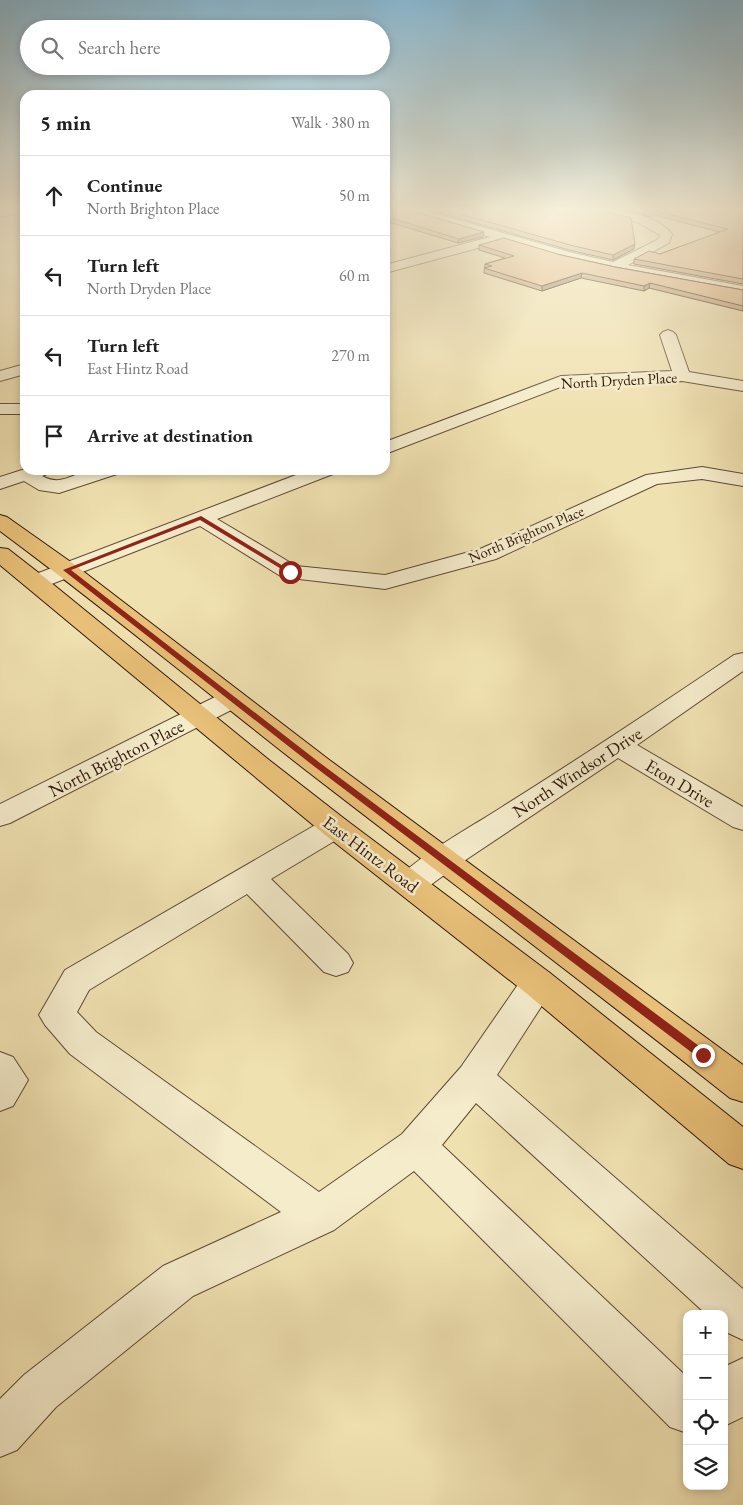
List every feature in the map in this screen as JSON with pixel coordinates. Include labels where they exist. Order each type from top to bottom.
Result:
[{"type":"main road","points":[[0,521],[743,1086]]},
{"type":"main road","name":"East Hintz Road","points":[[0,554],[334,827],[538,983],[743,1151]]},
{"type":"street","points":[[680,278],[743,290]]},
{"type":"street","points":[[668,335],[682,376]]},
{"type":"street","points":[[0,376],[20,370]]},
{"type":"street","name":"North Dryden Place","points":[[390,446],[561,380],[682,376],[743,386]]},
{"type":"street","points":[[0,409],[20,409]]},
{"type":"street","name":"North Brighton Place","points":[[201,518],[290,572],[385,582],[488,554],[653,479],[702,473],[743,480]]},
{"type":"street","points":[[0,483],[25,475]]},
{"type":"street","points":[[37,475],[46,486],[59,486],[94,475]]},
{"type":"street","points":[[36,582],[313,475]]},
{"type":"street","name":"North Windsor Drive","points":[[410,884],[444,859],[618,746],[743,660]]},
{"type":"street","name":"North Brighton Place","points":[[6,805],[232,699]]},
{"type":"street","name":"Eton Drive","points":[[618,746],[743,820]]},
{"type":"street","points":[[319,1216],[83,1043],[57,1015],[77,980],[334,827]]},
{"type":"street","points":[[251,878],[336,963]]},
{"type":"street","points":[[0,1433],[40,1391],[178,1281],[319,1216],[416,1147],[474,1078],[538,983]]},
{"type":"street","points":[[0,1068],[9,1080],[0,1094]]},
{"type":"street","points":[[474,1078],[743,1318]]},
{"type":"street","points":[[416,1147],[683,1406]]},
{"type":"street","points":[[727,1400],[743,1380]]},
{"type":"building","points":[[517,278],[566,278],[542,286]]},
{"type":"building","points":[[607,278],[678,278],[743,290],[743,306],[650,283],[644,286]]},
{"type":"route","points":[[290,572],[201,518],[66,570],[318,765],[572,954],[703,1055]]}]
